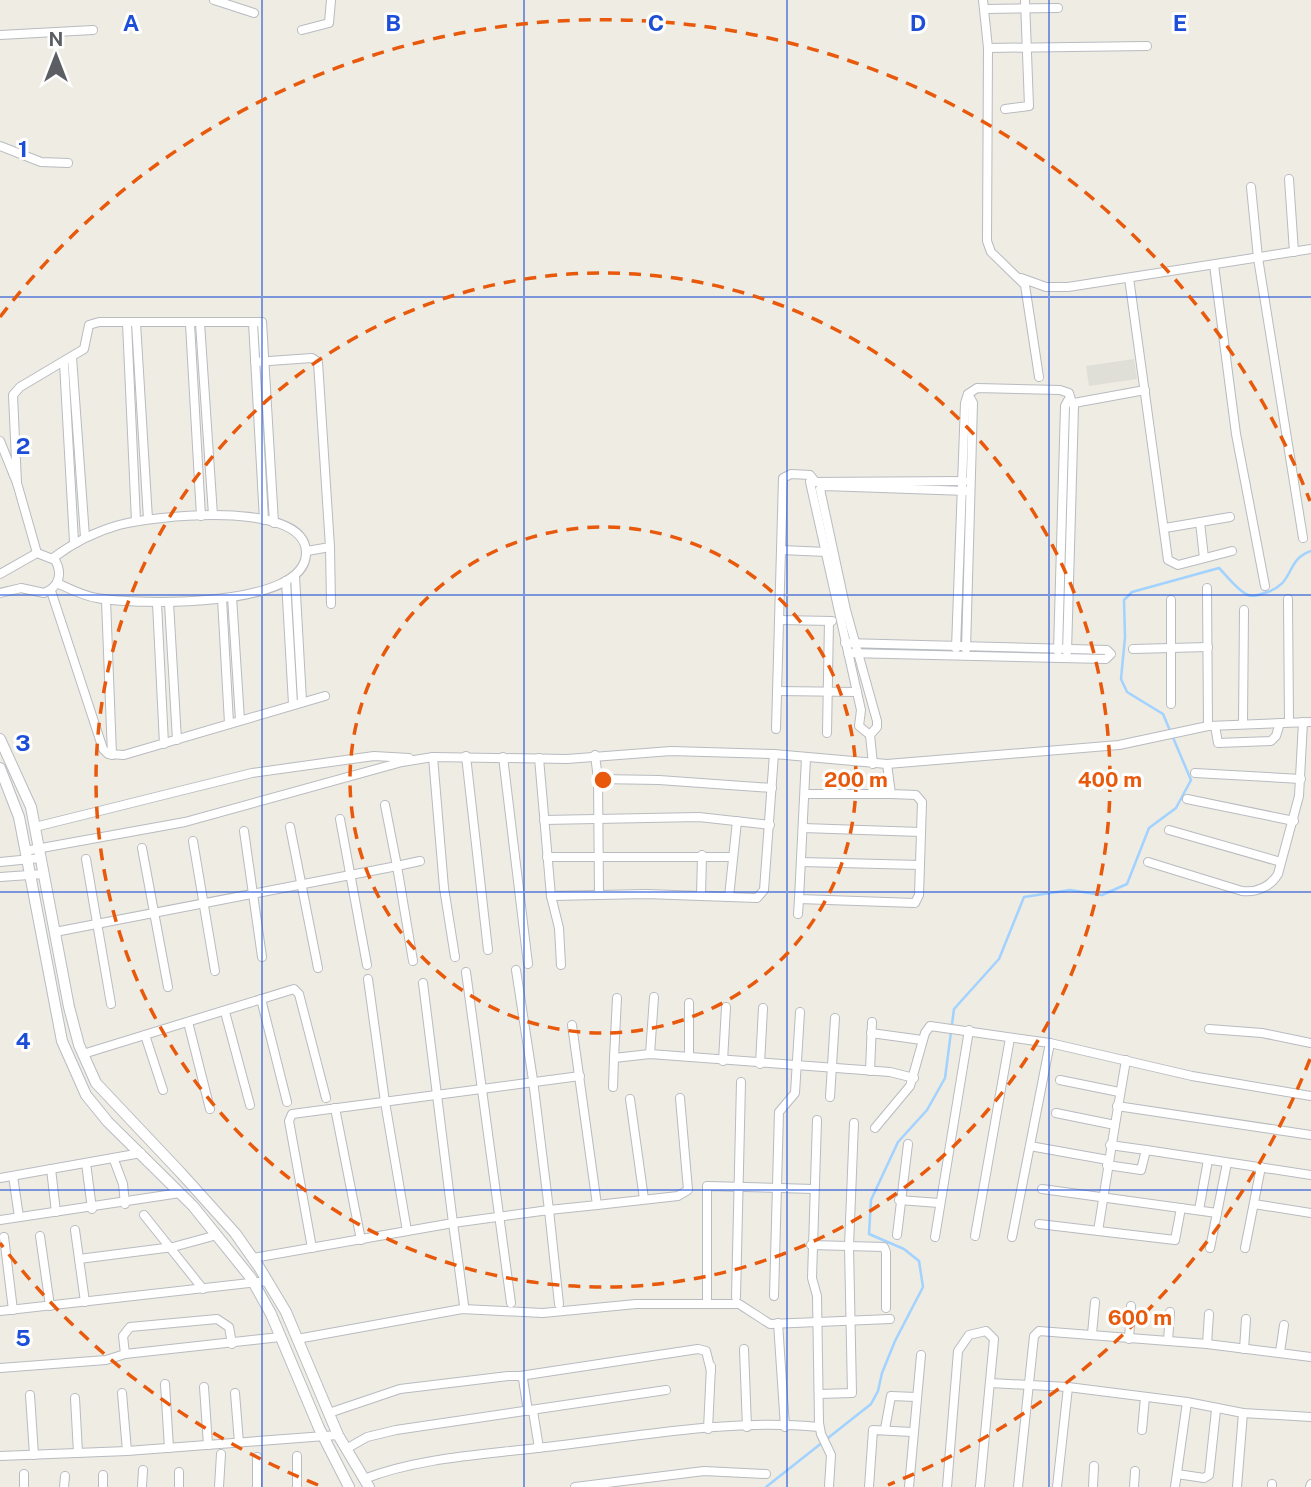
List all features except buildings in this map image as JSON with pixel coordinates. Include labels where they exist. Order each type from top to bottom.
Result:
[{"type":"main road","points":[[0,739],[31,807],[68,1007],[83,1054],[96,1083],[181,1173],[253,1258],[268,1281],[297,1339],[338,1435],[367,1483]]},
{"type":"main road","points":[[0,768],[12,793],[67,1054],[86,1096],[108,1122],[180,1193],[217,1235],[253,1283],[349,1487]]},
{"type":"street","points":[[214,0],[254,13]]},
{"type":"street","points":[[302,30],[329,23],[331,0]]},
{"type":"street","points":[[1005,109],[1029,106],[1026,4]]},
{"type":"street","points":[[1038,377],[1029,295],[1020,278],[991,252],[987,241],[988,48],[984,5],[1026,4],[1058,8]]},
{"type":"street","points":[[0,35],[93,30]]},
{"type":"street","points":[[988,48],[1147,46]]},
{"type":"street","points":[[0,146],[41,162],[68,163]]},
{"type":"street","points":[[1289,179],[1294,252]]},
{"type":"street","points":[[1251,187],[1258,258],[1303,538]]},
{"type":"street","points":[[1020,278],[1046,287],[1068,287],[1311,249]]},
{"type":"street","points":[[1214,265],[1236,433],[1265,586]]},
{"type":"street","points":[[1129,278],[1170,563],[1178,565],[1232,551]]},
{"type":"street","points":[[17,483],[13,395],[20,387],[84,349],[89,325],[257,322],[274,523]]},
{"type":"street","points":[[131,323],[148,519]]},
{"type":"street","points":[[131,323],[136,522]]},
{"type":"street","points":[[200,323],[213,515]]},
{"type":"street","points":[[190,324],[201,516]]},
{"type":"street","points":[[72,357],[85,537]]},
{"type":"street","points":[[260,362],[312,358],[318,362],[331,604]]},
{"type":"street","points":[[260,362],[264,520]]},
{"type":"street","points":[[64,363],[74,542]]},
{"type":"street","points":[[966,650],[964,403],[968,394],[977,388],[1060,390],[1069,393],[1072,400]]},
{"type":"street","points":[[853,653],[966,650],[1063,653],[1065,406],[1072,400],[1145,390]]},
{"type":"street","points":[[0,442],[17,483],[37,553]]},
{"type":"street","points":[[776,729],[783,478],[798,474],[810,475],[814,480]]},
{"type":"street","points":[[873,764],[870,735],[877,724],[853,653],[810,482],[966,481]]},
{"type":"street","points":[[829,552],[820,494],[824,486],[966,491]]},
{"type":"street","points":[[955,650],[966,491]]},
{"type":"street","points":[[53,558],[85,537],[136,522],[213,515],[274,523],[298,536],[307,551],[305,563],[295,576],[222,599],[169,603],[106,600],[57,583]]},
{"type":"street","points":[[1165,528],[1230,517]]},
{"type":"street","points":[[1200,522],[1204,558]]},
{"type":"street","points":[[307,551],[330,547]]},
{"type":"street","points":[[781,550],[829,552]]},
{"type":"street","points":[[0,573],[37,553],[53,558],[60,573],[51,591],[38,594],[21,588],[0,593]]},
{"type":"street","points":[[295,576],[302,701]]},
{"type":"street","points":[[286,581],[293,704]]},
{"type":"street","points":[[1208,588],[1212,726],[1218,743],[1227,745],[1271,741],[1285,722],[1288,599]]},
{"type":"street","points":[[51,591],[103,749],[112,755],[124,755],[164,744],[325,695]]},
{"type":"street","points":[[232,597],[240,720]]},
{"type":"street","points":[[222,599],[229,723]]},
{"type":"street","points":[[106,600],[112,755]]},
{"type":"street","points":[[1171,600],[1171,704]]},
{"type":"street","points":[[157,603],[164,744]]},
{"type":"street","points":[[169,603],[177,740]]},
{"type":"street","points":[[1244,610],[1244,724]]},
{"type":"street","points":[[779,620],[845,621]]},
{"type":"street","points":[[827,733],[829,621]]},
{"type":"street","points":[[850,642],[955,650]]},
{"type":"street","points":[[1133,649],[1208,647]]},
{"type":"street","points":[[853,653],[861,710],[859,726],[870,735]]},
{"type":"street","points":[[777,691],[857,692]]},
{"type":"street","points":[[0,862],[185,822],[416,759],[433,757],[539,758],[671,751],[774,754],[887,764],[1119,746],[1212,726],[1307,722],[1306,769],[1301,779],[1294,821],[1282,862],[1272,882],[1249,892],[1148,862]]},
{"type":"street","points":[[551,896],[757,898],[763,893],[774,754]]},
{"type":"street","points":[[595,755],[598,779],[599,895]]},
{"type":"street","points":[[34,827],[252,773],[374,756],[416,759]]},
{"type":"street","points":[[466,756],[488,950]]},
{"type":"street","points":[[433,757],[444,888],[455,957]]},
{"type":"street","points":[[503,757],[528,964]]},
{"type":"street","points":[[539,758],[551,896],[559,928],[561,965]]},
{"type":"street","points":[[798,914],[806,758]]},
{"type":"street","points":[[887,764],[891,794]]},
{"type":"street","points":[[1195,773],[1301,779]]},
{"type":"street","points":[[598,779],[645,779],[772,788]]},
{"type":"street","points":[[799,899],[915,903],[920,866],[920,797],[891,794],[805,794]]},
{"type":"street","points":[[1187,799],[1294,821]]},
{"type":"street","points":[[386,805],[413,961]]},
{"type":"street","points":[[544,820],[699,817],[770,825]]},
{"type":"street","points":[[340,819],[367,965]]},
{"type":"street","points":[[729,897],[737,821]]},
{"type":"street","points":[[290,827],[318,968]]},
{"type":"street","points":[[803,828],[921,832]]},
{"type":"street","points":[[1169,830],[1282,862]]},
{"type":"street","points":[[244,831],[262,957]]},
{"type":"street","points":[[192,841],[215,971]]},
{"type":"street","points":[[142,848],[168,986]]},
{"type":"street","points":[[701,896],[702,855]]},
{"type":"street","points":[[547,857],[733,857]]},
{"type":"street","points":[[86,859],[111,1004]]},
{"type":"street","points":[[55,932],[97,926],[420,861]]},
{"type":"street","points":[[801,862],[920,866]]},
{"type":"street","points":[[0,877],[44,874]]},
{"type":"street","points":[[516,970],[533,1080],[559,1304]]},
{"type":"street","points":[[466,972],[511,1303]]},
{"type":"street","points":[[368,979],[384,1102],[407,1231]]},
{"type":"street","points":[[424,984],[464,1305]]},
{"type":"street","points":[[83,1054],[298,990],[326,1098]]},
{"type":"street","points":[[613,1087],[617,998]]},
{"type":"street","points":[[650,1054],[654,998]]},
{"type":"street","points":[[261,999],[287,1101]]},
{"type":"street","points":[[689,1003],[689,1057]]},
{"type":"street","points":[[723,1061],[726,1007]]},
{"type":"street","points":[[760,1064],[763,1007]]},
{"type":"street","points":[[225,1012],[250,1105]]},
{"type":"street","points":[[774,1296],[779,1112],[795,1093],[800,1012]]},
{"type":"street","points":[[830,1097],[835,1018]]},
{"type":"street","points":[[188,1022],[210,1109]]},
{"type":"street","points":[[870,1071],[872,1022]]},
{"type":"street","points":[[572,1025],[597,1205]]},
{"type":"street","points":[[875,1128],[904,1095],[914,1077],[926,1029],[935,1026],[1050,1043],[1206,1079],[1311,1096]]},
{"type":"street","points":[[1209,1029],[1262,1033],[1311,1043]]},
{"type":"street","points":[[935,1237],[969,1030]]},
{"type":"street","points":[[871,1033],[922,1040]]},
{"type":"street","points":[[145,1035],[163,1090]]},
{"type":"street","points":[[975,1236],[1010,1038]]},
{"type":"street","points":[[1012,1237],[1050,1043]]},
{"type":"street","points":[[614,1058],[650,1054],[870,1071],[914,1077]]},
{"type":"street","points":[[1098,1231],[1118,1092],[1126,1060]]},
{"type":"street","points":[[312,1248],[289,1119],[292,1114],[533,1080],[580,1076]]},
{"type":"street","points":[[1060,1080],[1118,1092]]},
{"type":"street","points":[[736,1297],[741,1082]]},
{"type":"street","points":[[630,1098],[644,1199]]},
{"type":"street","points":[[253,1258],[500,1216],[678,1196],[688,1190],[680,1098]]},
{"type":"street","points":[[1117,1106],[1311,1135]]},
{"type":"street","points":[[335,1108],[361,1240]]},
{"type":"street","points":[[1056,1113],[1115,1125]]},
{"type":"street","points":[[817,1120],[811,1245],[817,1321],[820,1431],[829,1451],[829,1487]]},
{"type":"street","points":[[820,1394],[852,1392],[849,1246],[854,1123]]},
{"type":"street","points":[[897,1235],[908,1144]]},
{"type":"street","points":[[1110,1145],[1311,1175]]},
{"type":"street","points":[[1030,1146],[1141,1170],[1146,1150]]},
{"type":"street","points":[[0,1178],[114,1160],[141,1153]]},
{"type":"street","points":[[114,1160],[123,1184],[125,1204]]},
{"type":"street","points":[[1199,1210],[1208,1160]]},
{"type":"street","points":[[1210,1248],[1227,1163]]},
{"type":"street","points":[[86,1164],[92,1209]]},
{"type":"street","points":[[1245,1248],[1261,1167]]},
{"type":"street","points":[[51,1169],[56,1212]]},
{"type":"street","points":[[13,1175],[19,1217]]},
{"type":"street","points":[[707,1299],[706,1188],[814,1189]]},
{"type":"street","points":[[1042,1189],[1217,1213]]},
{"type":"street","points":[[0,1220],[92,1209],[180,1193]]},
{"type":"street","points":[[900,1200],[939,1203]]},
{"type":"street","points":[[1254,1204],[1311,1213]]},
{"type":"street","points":[[1038,1224],[1175,1240],[1181,1208]]},
{"type":"street","points":[[144,1215],[173,1248],[203,1289]]},
{"type":"street","points":[[75,1230],[85,1302]]},
{"type":"street","points":[[79,1259],[173,1248],[217,1235]]},
{"type":"street","points":[[40,1236],[50,1306]]},
{"type":"street","points":[[4,1237],[13,1310]]},
{"type":"street","points":[[811,1245],[886,1249],[886,1308]]},
{"type":"street","points":[[0,1311],[268,1281]]},
{"type":"street","points":[[1092,1334],[1095,1302]]},
{"type":"street","points":[[297,1339],[462,1309],[555,1312],[636,1304],[739,1304],[760,1320],[778,1323],[890,1319]]},
{"type":"street","points":[[1129,1339],[1131,1306]]},
{"type":"street","points":[[1168,1341],[1170,1312]]},
{"type":"street","points":[[1207,1344],[1209,1314]]},
{"type":"street","points":[[1244,1349],[1247,1319]]},
{"type":"street","points":[[125,1354],[123,1336],[130,1327],[223,1320],[229,1327],[232,1344]]},
{"type":"street","points":[[778,1323],[785,1427]]},
{"type":"street","points":[[1280,1352],[1284,1325]]},
{"type":"street","points":[[1018,1487],[1035,1332],[1044,1330],[1207,1344],[1311,1357]]},
{"type":"street","points":[[947,1487],[958,1351],[969,1335],[986,1331],[994,1339],[981,1487]]},
{"type":"street","points":[[0,1368],[106,1360],[125,1354],[232,1344],[280,1336]]},
{"type":"street","points":[[328,1413],[400,1389],[520,1376],[698,1349],[706,1351],[711,1371]]},
{"type":"street","points":[[744,1349],[747,1427]]},
{"type":"street","points":[[708,1429],[711,1353]]},
{"type":"street","points":[[909,1487],[921,1355]]},
{"type":"street","points":[[520,1376],[539,1448]]},
{"type":"street","points":[[990,1383],[1068,1387],[1187,1402],[1216,1410],[1311,1417]]},
{"type":"street","points":[[165,1384],[169,1448]]},
{"type":"street","points":[[204,1387],[208,1445]]},
{"type":"street","points":[[1057,1487],[1068,1387]]},
{"type":"street","points":[[346,1449],[367,1437],[396,1430],[666,1390]]},
{"type":"street","points":[[122,1393],[127,1451]]},
{"type":"street","points":[[235,1393],[239,1443]]},
{"type":"street","points":[[30,1395],[34,1455]]},
{"type":"street","points":[[884,1429],[891,1396],[916,1397]]},
{"type":"street","points":[[1142,1430],[1145,1397]]},
{"type":"street","points":[[75,1398],[78,1453]]},
{"type":"street","points":[[1175,1487],[1187,1402]]},
{"type":"street","points":[[1177,1474],[1204,1478],[1209,1475],[1216,1410]]},
{"type":"street","points":[[1237,1487],[1243,1413]]},
{"type":"street","points":[[367,1483],[386,1471],[444,1460],[669,1429],[785,1427],[820,1431]]},
{"type":"street","points":[[869,1487],[872,1433],[875,1428],[912,1432]]},
{"type":"street","points":[[0,1456],[127,1451],[338,1435]]},
{"type":"street","points":[[219,1487],[220,1454]]},
{"type":"street","points":[[257,1457],[257,1487]]},
{"type":"street","points":[[297,1487],[298,1457]]},
{"type":"street","points":[[1093,1487],[1094,1466]]},
{"type":"street","points":[[142,1487],[143,1471]]},
{"type":"street","points":[[575,1487],[704,1471],[765,1474]]},
{"type":"street","points":[[1134,1487],[1135,1471]]},
{"type":"street","points":[[179,1472],[179,1487]]},
{"type":"street","points":[[24,1474],[24,1487]]},
{"type":"street","points":[[103,1475],[103,1487]]},
{"type":"street","points":[[64,1487],[65,1476]]},
{"type":"shaded area","points":[[1134,359],[1137,379],[1089,386],[1086,366]]},
{"type":"waterway","points":[[766,1487],[871,1404],[895,1341],[923,1287],[919,1261],[904,1249],[869,1234],[871,1200],[898,1142],[927,1110],[945,1078],[954,1009],[999,959],[1024,897],[1070,890],[1102,895],[1127,884],[1149,828],[1176,808],[1191,780],[1163,714],[1127,692],[1121,679],[1125,637],[1124,600],[1132,592],[1219,568],[1244,593],[1250,596],[1258,595],[1281,584],[1297,560],[1311,551]]}]
